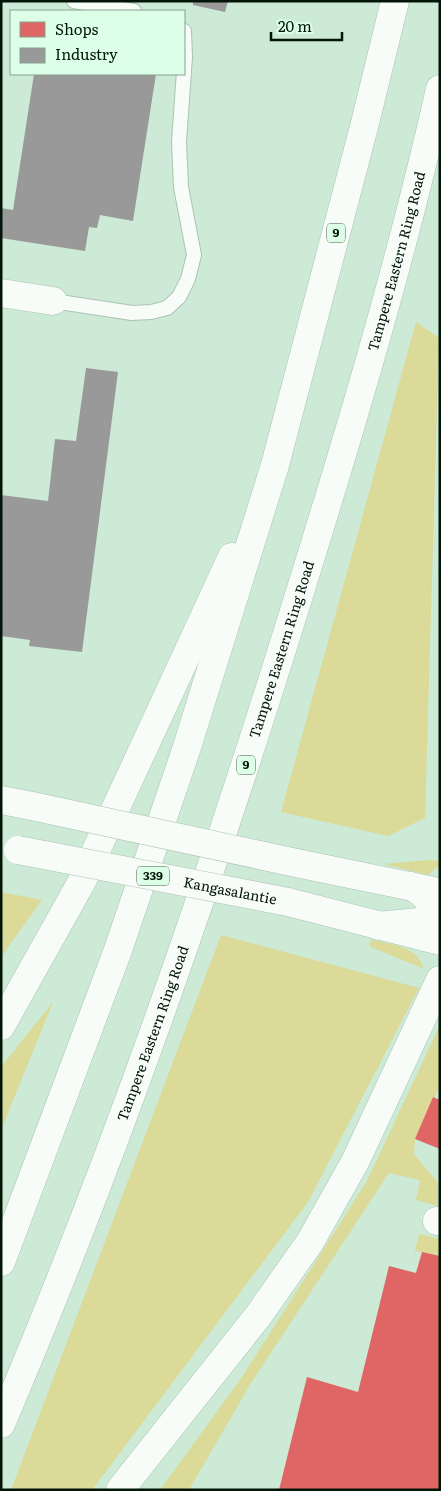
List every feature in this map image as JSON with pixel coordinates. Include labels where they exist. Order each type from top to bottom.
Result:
[{"type":"main road","name":"9","points":[[1,1262],[59,1112],[124,932],[187,747],[275,465],[365,123],[395,1]]},
{"type":"main road","name":"Tampere Eastern Ring Road","points":[[1,1424],[119,1126],[179,962],[246,763],[375,342],[440,90]]},
{"type":"main road","points":[[1,293],[54,301]]},
{"type":"main road","points":[[1,1026],[81,883],[275,465]]},
{"type":"main road","points":[[1,800],[440,892]]},
{"type":"main road","name":"Kangasalantie","points":[[9,848],[288,902],[440,941]]},
{"type":"main road","points":[[378,926],[419,922],[440,913],[422,893],[411,886]]},
{"type":"main road","points":[[120,1490],[258,1316],[310,1242],[355,1162],[440,980]]},
{"type":"lane","points":[[74,1],[128,10]]},
{"type":"lane","points":[[54,301],[132,313],[151,312],[168,308],[179,297],[188,279],[194,255],[182,187],[179,142],[184,75]]},
{"type":"shaded area","points":[[416,322],[439,338],[425,818],[388,836],[281,812]]},
{"type":"shaded area","points":[[428,860],[440,861],[440,865],[428,875],[384,864]]},
{"type":"shaded area","points":[[1,892],[42,900],[1,957]]},
{"type":"shaded area","points":[[221,935],[419,988],[308,1202],[92,1490],[11,1490]]},
{"type":"shaded area","points":[[373,940],[396,945],[410,951],[421,961],[424,969],[371,947],[369,944]]},
{"type":"shaded area","points":[[53,1002],[1,1130],[1,1067]]},
{"type":"shaded area","points":[[440,1025],[440,1086],[415,1139],[414,1154],[438,1183],[438,1206],[416,1200],[420,1180],[389,1173],[251,1383],[189,1490],[160,1490],[242,1377],[367,1181]]},
{"type":"shaded area","points":[[419,1234],[440,1239],[440,1256],[415,1251]]},
{"type":"building: Shops","points":[[433,1097],[440,1100],[440,1149],[415,1139]]},
{"type":"building: Shops","points":[[422,1252],[440,1256],[440,1490],[279,1490],[307,1377],[358,1392],[389,1266],[416,1273]]},
{"type":"building: Industry","points":[[193,1],[228,1],[225,12],[193,5]]},
{"type":"building: Industry","points":[[34,75],[156,75],[133,221],[100,215],[97,228],[89,227],[85,251],[1,238],[1,208],[13,210]]},
{"type":"building: Industry","points":[[86,368],[118,372],[82,652],[29,646],[30,640],[1,636],[1,495],[48,501],[55,439],[76,441]]}]
